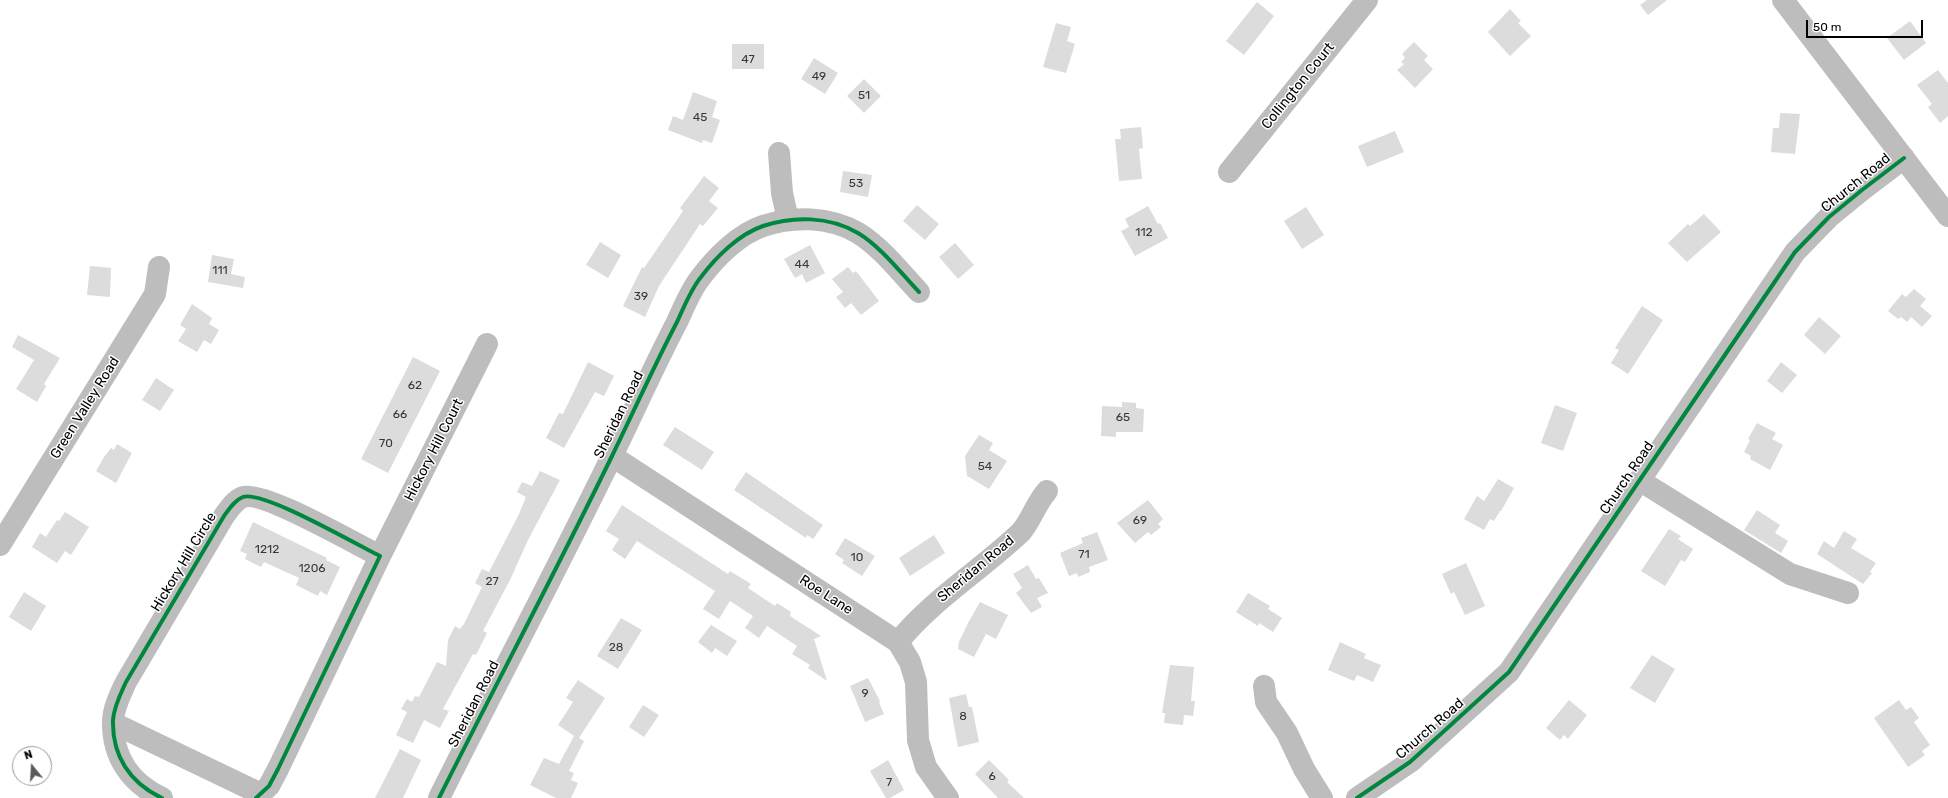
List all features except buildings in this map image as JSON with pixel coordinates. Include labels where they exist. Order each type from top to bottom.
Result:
[{"type":"street","name":"Collington Court","points":[[1229,172],[1367,0]]},
{"type":"street","points":[[1783,0],[1948,216]]},
{"type":"street","points":[[779,153],[782,193],[788,220]]},
{"type":"street","name":"Church Road","points":[[1357,798],[1410,762],[1509,672],[1795,252],[1829,217],[1904,158]]},
{"type":"street","name":"Sheridan Road","points":[[439,798],[612,456],[660,354],[699,278],[738,240],[761,227],[788,220],[807,219],[830,223],[857,232],[872,244],[920,292]]},
{"type":"street","name":"Green Valley Road","points":[[0,545],[155,294],[159,268]]},
{"type":"street","name":"Hickory Hill Court","points":[[380,556],[487,344]]},
{"type":"street","name":"Roe Lane","points":[[612,456],[898,642],[910,662],[916,682],[918,740],[926,767],[948,798]]},
{"type":"street","points":[[1639,480],[1790,574],[1848,593]]},
{"type":"street","name":"Sheridan Road","points":[[898,642],[914,623],[1022,530],[1040,498],[1047,491]]},
{"type":"street","name":"Hickory Hill Circle","points":[[157,797],[138,783],[128,773],[116,745],[113,723],[116,706],[126,682],[224,516],[238,500],[251,496],[271,502],[380,556]]},
{"type":"street","points":[[113,723],[258,796],[269,786],[278,769],[380,556]]},
{"type":"street","points":[[1264,686],[1266,702],[1286,733],[1304,769],[1322,798]]},
{"type":"cycle path","points":[[1357,798],[1410,762],[1509,672],[1795,252],[1829,217],[1904,158]]},
{"type":"cycle path","points":[[439,798],[591,499],[688,298],[697,282],[721,254],[737,240],[763,226],[786,220],[799,219],[811,219],[835,223],[858,233],[875,245],[919,292]]},
{"type":"cycle path","points":[[162,798],[141,785],[125,767],[116,745],[113,720],[115,710],[126,682],[224,516],[235,502],[243,497],[254,497],[289,510],[380,556],[278,769],[269,786],[256,798]]}]
